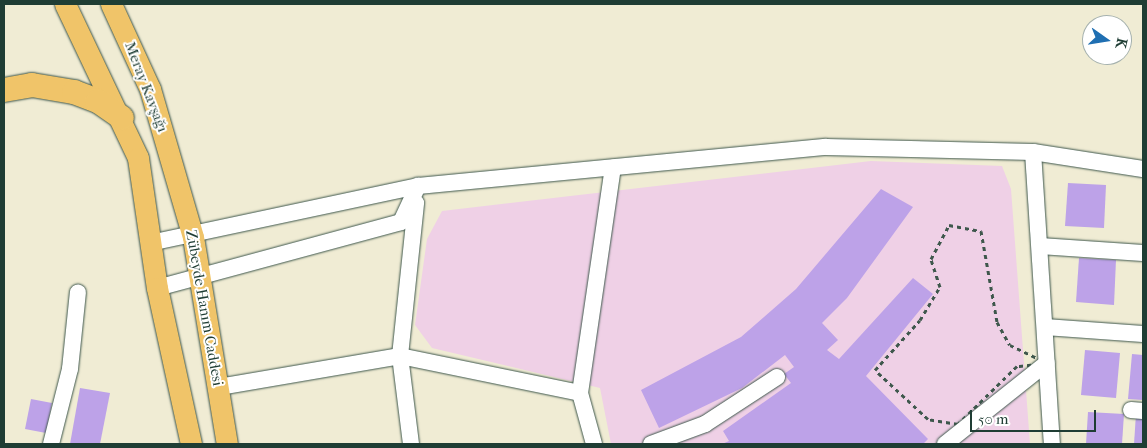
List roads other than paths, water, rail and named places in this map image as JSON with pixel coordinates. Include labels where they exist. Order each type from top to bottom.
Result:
[{"type":"highway","points":[[4,90],[32,85],[74,92],[98,100],[122,118]]},
{"type":"main road","name":"Meray Kavşağı","points":[[65,4],[122,118],[138,158],[157,288],[191,444]]},
{"type":"main road","name":"Meray Kavşağı","points":[[110,4],[150,89],[174,173]]},
{"type":"main road","name":"Zübeyde Hanım Caddesi","points":[[174,173],[193,237],[198,279],[228,444]]},
{"type":"street","points":[[150,244],[193,237],[418,186],[826,147],[1034,152],[1143,168]]},
{"type":"street","points":[[1034,152],[1052,444]]},
{"type":"street","points":[[594,444],[580,393],[614,166]]},
{"type":"street","points":[[157,288],[198,279],[401,222],[418,186]]},
{"type":"street","points":[[411,444],[400,356],[418,186]]},
{"type":"street","points":[[1040,246],[1143,253]]},
{"type":"street","points":[[51,444],[70,369],[78,292]]},
{"type":"street","points":[[1045,328],[1143,334]]},
{"type":"street","points":[[219,387],[400,356],[580,393]]},
{"type":"street","points":[[945,444],[1047,363]]},
{"type":"street","points":[[652,444],[705,424],[777,377]]}]
